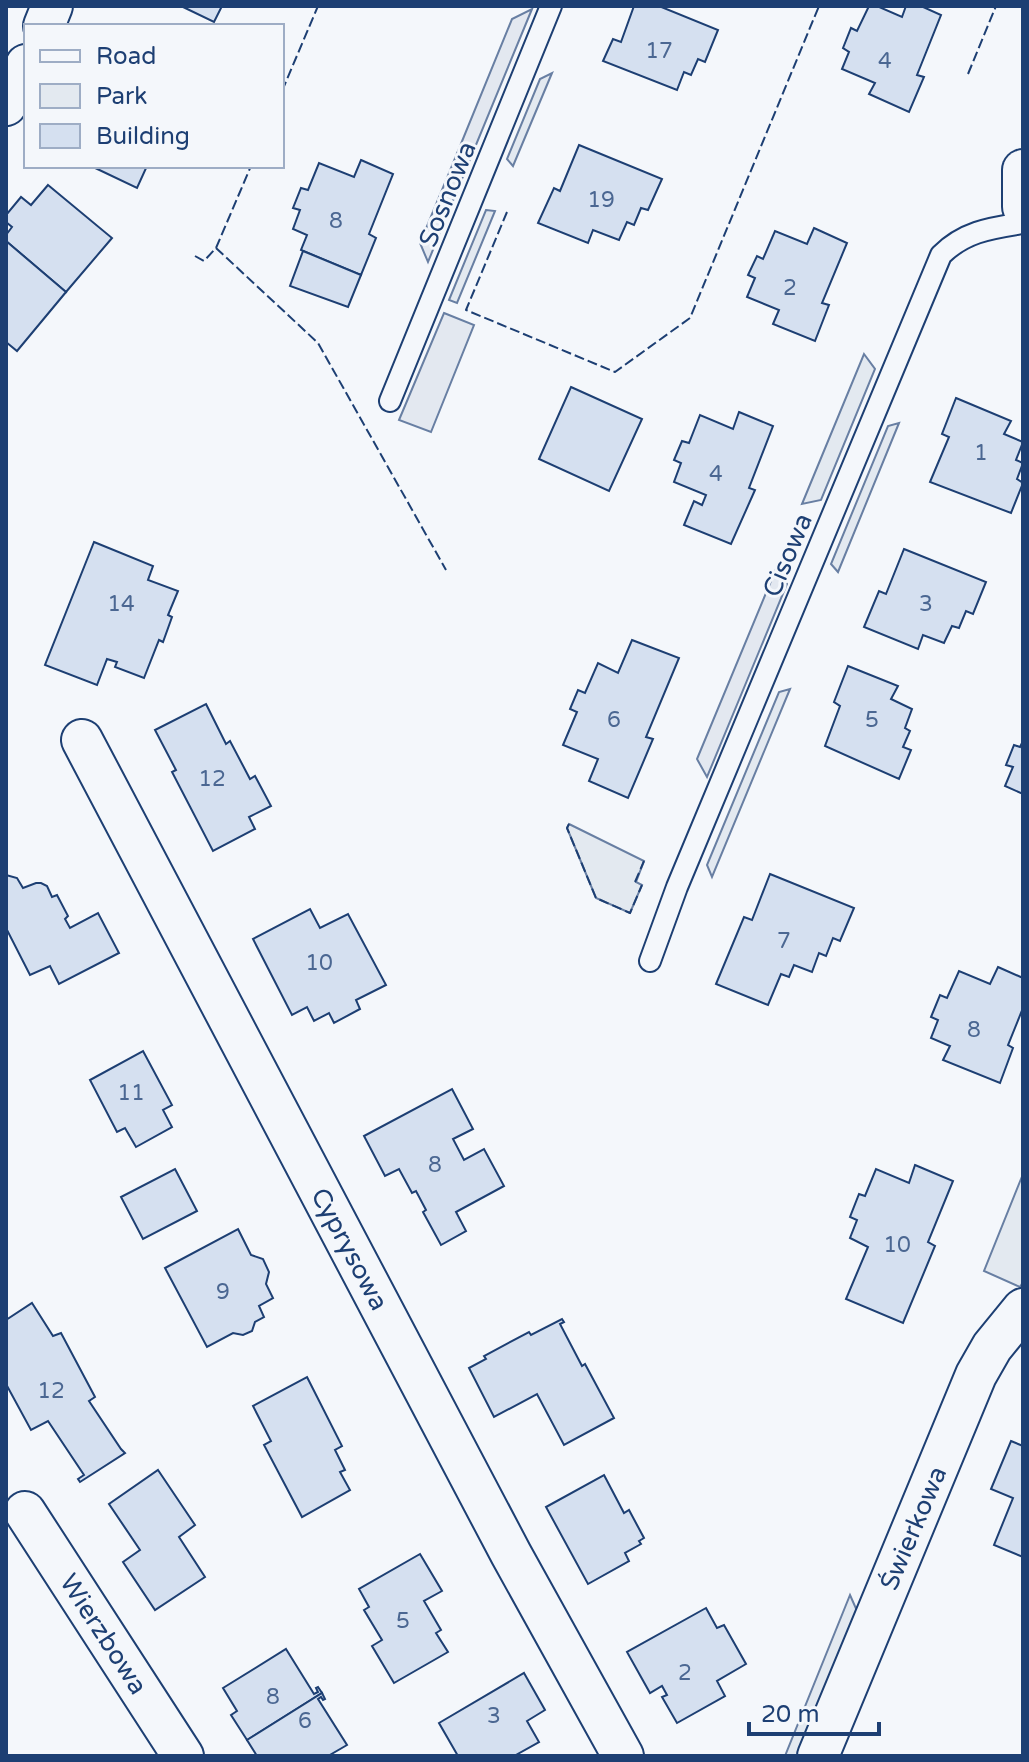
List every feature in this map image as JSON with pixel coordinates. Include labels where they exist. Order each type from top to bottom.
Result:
[{"type":"street","points":[[6,105],[24,70]]},
{"type":"street","points":[[1023,170],[1023,207]]},
{"type":"street","name":"Cyprysowa","points":[[82,740],[511,1554],[623,1756]]},
{"type":"street","name":"Świerkowa","points":[[818,1756],[976,1375],[992,1347],[1023,1309]]},
{"type":"street","name":"Wierzbowa","points":[[25,1512],[183,1756]]},
{"type":"lane","name":"Sosnowa","points":[[390,401],[551,6]]},
{"type":"lane","name":"Cisowa","points":[[650,961],[677,887],[941,255],[950,245],[972,233],[1023,223]]},
{"type":"green space","points":[[552,73],[513,166],[507,159],[540,79]]},
{"type":"green space","points":[[486,210],[495,211],[457,303],[449,300]]},
{"type":"green space","points":[[864,354],[875,369],[821,500],[802,504]]},
{"type":"green space","points":[[899,423],[838,572],[831,564],[888,426]]},
{"type":"green space","points":[[790,689],[712,877],[707,865],[779,692]]},
{"type":"green space","points":[[569,824],[644,861],[636,882],[642,885],[630,913],[596,898],[567,828]]},
{"type":"green space","points":[[1023,1174],[1023,1282],[1020,1287],[984,1271]]},
{"type":"green space","points":[[850,1595],[858,1613],[800,1756],[785,1756]]},
{"type":"shaded area","points":[[532,9],[428,262],[420,243],[512,19]]},
{"type":"shaded area","points":[[444,313],[474,325],[431,432],[399,420]]},
{"type":"shaded area","points":[[776,569],[787,584],[707,777],[697,759]]},
{"type":"building","points":[[181,6],[222,6],[214,22]]},
{"type":"building","points":[[634,6],[659,6],[718,30],[705,62],[698,59],[691,75],[684,72],[677,90],[603,61],[613,39],[621,42]]},
{"type":"building","points":[[869,6],[877,6],[902,17],[906,6],[921,6],[941,15],[917,75],[924,77],[909,112],[869,94],[875,83],[842,69],[849,52],[843,48],[851,28],[857,31]]},
{"type":"building","points":[[579,145],[662,179],[648,210],[641,208],[634,225],[627,222],[619,240],[593,230],[588,243],[538,223],[554,188],[560,191]]},
{"type":"building","points":[[361,160],[393,174],[369,234],[376,238],[361,275],[301,250],[307,235],[293,229],[300,210],[293,208],[301,188],[308,190],[319,163],[354,177]]},
{"type":"building","points":[[95,168],[146,168],[137,188]]},
{"type":"building","points":[[48,185],[112,238],[66,292],[6,241],[12,227],[6,222],[6,215],[21,197],[31,205]]},
{"type":"building","points":[[814,228],[847,243],[822,303],[829,305],[815,341],[773,324],[779,310],[747,297],[755,278],[748,275],[757,256],[763,259],[775,231],[807,244]]},
{"type":"building","points":[[6,241],[66,292],[17,351],[6,342]]},
{"type":"building","points":[[303,251],[361,275],[348,307],[290,286]]},
{"type":"building","points":[[571,387],[642,419],[609,491],[539,459]]},
{"type":"building","points":[[956,398],[1011,421],[1004,434],[1023,442],[1016,460],[1023,463],[1017,479],[1023,483],[1011,513],[930,482],[949,437],[942,434]]},
{"type":"building","points":[[739,412],[773,426],[749,488],[755,490],[731,544],[684,525],[694,501],[702,505],[706,495],[674,482],[681,463],[674,460],[682,441],[689,443],[700,415],[733,429]]},
{"type":"building","points":[[94,542],[153,566],[148,580],[178,591],[168,615],[172,617],[163,642],[159,640],[144,678],[115,667],[117,662],[107,659],[97,685],[45,665]]},
{"type":"building","points":[[904,549],[986,582],[973,614],[966,611],[959,628],[952,626],[944,643],[923,635],[918,649],[864,627],[879,591],[886,594]]},
{"type":"building","points":[[632,640],[679,658],[646,737],[653,739],[628,798],[589,781],[598,759],[563,745],[577,712],[570,709],[578,690],[585,693],[598,663],[618,673]]},
{"type":"building","points":[[848,666],[898,686],[891,699],[912,709],[905,728],[910,731],[903,747],[911,750],[899,779],[825,746],[840,706],[834,702]]},
{"type":"building","points":[[206,704],[226,744],[230,741],[250,779],[255,776],[271,806],[249,817],[255,829],[213,851],[172,772],[176,770],[155,730]]},
{"type":"building","points":[[1023,741],[1023,794],[1005,786],[1013,767],[1006,765],[1014,745],[1020,747]]},
{"type":"building","points":[[770,874],[854,908],[840,941],[833,938],[826,956],[819,953],[812,972],[794,965],[789,977],[781,974],[768,1005],[716,984],[744,917],[752,920]]},
{"type":"building","points":[[6,875],[17,878],[23,888],[36,883],[47,886],[52,897],[57,895],[68,916],[65,919],[70,928],[98,913],[119,953],[59,984],[50,966],[30,975],[6,928]]},
{"type":"building","points":[[310,909],[320,928],[348,914],[386,985],[356,1000],[360,1009],[334,1023],[329,1013],[314,1021],[307,1007],[292,1015],[253,939]]},
{"type":"building","points":[[998,967],[1023,978],[1023,1008],[1008,1045],[1013,1048],[1000,1083],[943,1060],[950,1046],[931,1038],[938,1020],[931,1017],[940,995],[947,998],[959,971],[990,984]]},
{"type":"building","points":[[143,1051],[172,1105],[163,1110],[172,1127],[136,1147],[125,1128],[117,1132],[90,1080]]},
{"type":"building","points":[[452,1089],[473,1129],[453,1139],[464,1160],[484,1149],[504,1186],[456,1212],[466,1231],[441,1245],[423,1212],[426,1210],[416,1191],[412,1193],[399,1169],[385,1176],[364,1136]]},
{"type":"building","points":[[915,1165],[953,1181],[928,1242],[935,1246],[903,1323],[846,1299],[868,1247],[850,1238],[857,1220],[850,1217],[859,1194],[865,1196],[876,1169],[909,1183]]},
{"type":"building","points":[[175,1169],[197,1211],[143,1239],[121,1197]]},
{"type":"building","points":[[238,1229],[251,1255],[263,1259],[269,1272],[266,1284],[273,1298],[259,1306],[264,1317],[255,1322],[252,1331],[243,1335],[233,1333],[207,1347],[165,1268]]},
{"type":"building","points":[[32,1303],[53,1336],[61,1333],[95,1397],[89,1401],[125,1453],[80,1482],[78,1479],[84,1475],[48,1421],[31,1430],[6,1384],[6,1320]]},
{"type":"building","points":[[562,1319],[564,1322],[560,1324],[582,1366],[585,1364],[614,1418],[564,1445],[537,1394],[494,1417],[469,1368],[486,1359],[484,1356],[529,1332],[531,1335]]},
{"type":"building","points":[[307,1377],[342,1446],[335,1450],[345,1470],[340,1472],[350,1490],[302,1517],[264,1445],[271,1441],[253,1406]]},
{"type":"building","points":[[1011,1441],[1023,1446],[1023,1557],[994,1545],[1013,1498],[991,1489]]},
{"type":"building","points":[[158,1470],[195,1525],[179,1537],[205,1577],[155,1610],[123,1562],[140,1550],[109,1504]]},
{"type":"building","points":[[604,1475],[624,1513],[629,1510],[644,1538],[639,1541],[641,1544],[625,1553],[629,1561],[588,1584],[546,1507]]},
{"type":"building","points":[[420,1554],[442,1591],[424,1601],[441,1630],[436,1633],[448,1652],[394,1683],[372,1646],[382,1640],[364,1610],[369,1607],[359,1589]]},
{"type":"building","points":[[706,1608],[717,1628],[724,1625],[746,1664],[717,1681],[725,1696],[677,1723],[662,1697],[667,1695],[662,1686],[650,1693],[627,1652]]},
{"type":"building","points":[[286,1649],[314,1694],[318,1692],[318,1687],[322,1693],[247,1740],[231,1715],[237,1711],[223,1688]]},
{"type":"building","points":[[524,1673],[545,1710],[527,1721],[539,1742],[514,1756],[458,1756],[439,1723]]},
{"type":"building","points":[[322,1693],[325,1699],[318,1699],[347,1745],[328,1756],[257,1756],[247,1740]]},
{"type":"fence","points":[[284,86],[318,6]]},
{"type":"fence","points":[[507,212],[466,310],[615,372],[690,318],[819,6]]},
{"type":"fence","points":[[968,74],[996,6]]},
{"type":"fence","points":[[195,256],[204,261],[216,248],[250,168]]},
{"type":"fence","points":[[216,248],[318,343],[446,570]]},
{"type":"fence","points":[[569,824],[567,828],[596,898],[630,913],[642,885]]},
{"type":"fence","points":[[635,882],[644,861]]}]
